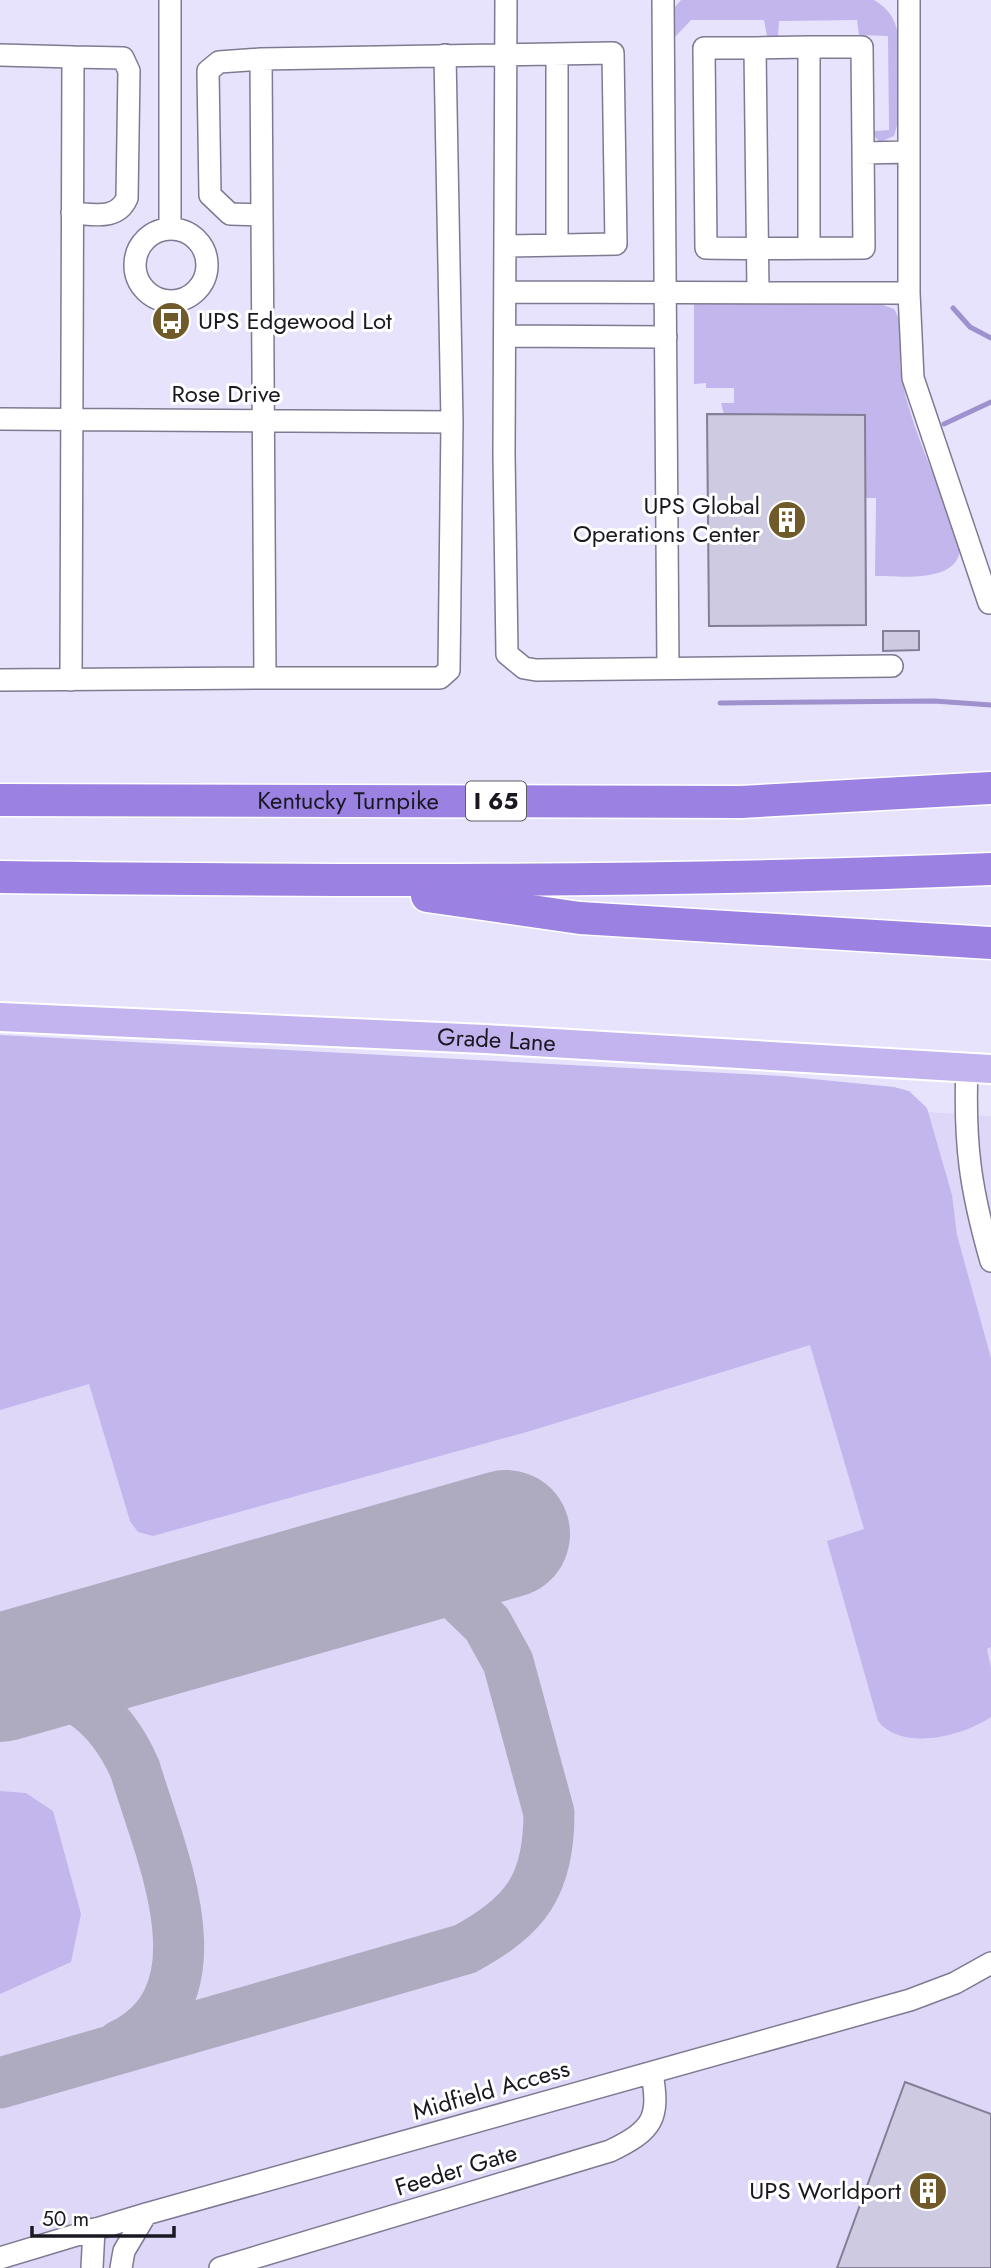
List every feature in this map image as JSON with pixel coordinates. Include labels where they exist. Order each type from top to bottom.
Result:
[{"type":"highway","name":"Kentucky Turnpike","points":[[0,800],[741,802],[991,788]]},
{"type":"highway","points":[[0,877],[325,881],[743,878],[991,869]]},
{"type":"highway","points":[[325,881],[580,918],[991,943]]},
{"type":"main road","name":"Grade Lane","points":[[0,1017],[979,1067]]},
{"type":"street","points":[[170,0],[170,229]]},
{"type":"street","points":[[506,0],[508,654],[524,668],[536,670],[892,666]]},
{"type":"street","points":[[663,0],[668,668]]},
{"type":"street","points":[[909,0],[909,293],[913,378],[989,603]]},
{"type":"street","points":[[808,47],[809,248]]},
{"type":"street","points":[[862,47],[863,248],[706,248],[704,48],[755,48],[862,47]]},
{"type":"street","points":[[755,48],[758,292]]},
{"type":"street","points":[[262,215],[230,214],[210,195],[208,71],[219,62],[613,53],[616,244],[505,246]]},
{"type":"street","points":[[557,54],[557,245]]},
{"type":"street","points":[[0,55],[123,58],[129,71],[127,198],[122,208],[112,215],[72,213]]},
{"type":"street","points":[[0,680],[440,678],[449,670],[452,422],[445,55]]},
{"type":"street","points":[[71,680],[73,57]]},
{"type":"street","points":[[261,59],[265,678]]},
{"type":"street","points":[[863,153],[909,152]]},
{"type":"street","points":[[505,292],[909,293]]},
{"type":"street","points":[[505,336],[666,337]]},
{"type":"street","name":"Rose Drive","points":[[0,419],[452,422]]},
{"type":"street","points":[[979,1067],[965,1142],[969,1173],[991,1261]]},
{"type":"street","name":"Midfield Access","points":[[0,2258],[33,2258],[94,2229],[910,2000],[955,1983],[991,1963]]},
{"type":"street","name":"Feeder Gate","points":[[220,2268],[610,2151],[628,2143],[653,2118],[657,2104],[652,2073]]},
{"type":"street","points":[[121,2268],[124,2251],[146,2214]]},
{"type":"street","points":[[92,2268],[94,2229]]},
{"type":"shaded area","points":[[681,0],[874,0],[892,16],[897,30],[898,122],[894,136],[880,142],[873,135],[875,131],[889,130],[888,36],[859,35],[857,20],[779,21],[778,36],[767,36],[764,20],[691,20],[673,39],[674,8]]},
{"type":"shaded area","points":[[694,303],[883,305],[894,309],[900,332],[901,373],[910,413],[959,538],[959,553],[954,564],[931,575],[875,576],[876,498],[866,498],[865,415],[724,415],[721,403],[734,403],[734,388],[706,388],[706,383],[694,384]]},
{"type":"shaded area","points":[[0,1035],[782,1076],[894,1087],[909,1091],[927,1108],[952,1195],[957,1235],[991,1358],[991,1647],[987,1649],[991,1668],[991,1717],[965,1730],[933,1738],[902,1736],[889,1731],[878,1721],[827,1541],[864,1529],[810,1345],[530,1431],[153,1536],[138,1532],[130,1521],[89,1384],[0,1410]]},
{"type":"shaded area","points":[[0,1053],[991,1116],[991,2268],[0,2268]]},
{"type":"shaded area","points":[[0,1791],[26,1793],[53,1811],[81,1914],[71,1962],[0,1994]]},
{"type":"building","name":"UPS Global Operations Center","points":[[707,414],[865,415],[866,625],[709,626]]},
{"type":"building","points":[[883,631],[919,631],[919,650],[883,651]]},
{"type":"building","name":"UPS Worldport","points":[[905,2082],[991,2114],[991,2268],[837,2268]]},
{"type":"waterway","points":[[953,308],[970,327],[991,338]]},
{"type":"waterway","points":[[944,424],[991,402]]},
{"type":"waterway","points":[[720,703],[934,701],[991,705]]},
{"type":"taxiway","points":[[0,2083],[465,1949],[504,1924],[530,1896],[539,1879],[544,1860],[549,1813],[508,1662],[487,1624],[457,1595],[412,1576],[357,1576]]},
{"type":"taxiway","points":[[0,1684],[45,1686],[82,1702],[112,1730],[135,1769],[169,1879],[177,1919],[178,1957],[171,1992],[153,2022],[121,2045]]},
{"type":"runway","points":[[0,1678],[506,1534]]},
{"type":"place","name":"UPS Edgewood Lot","points":[[171,321]]},
{"type":"place","name":"UPS Global Operations Center","points":[[787,520]]},
{"type":"place","name":"UPS Worldport","points":[[928,2191]]}]
